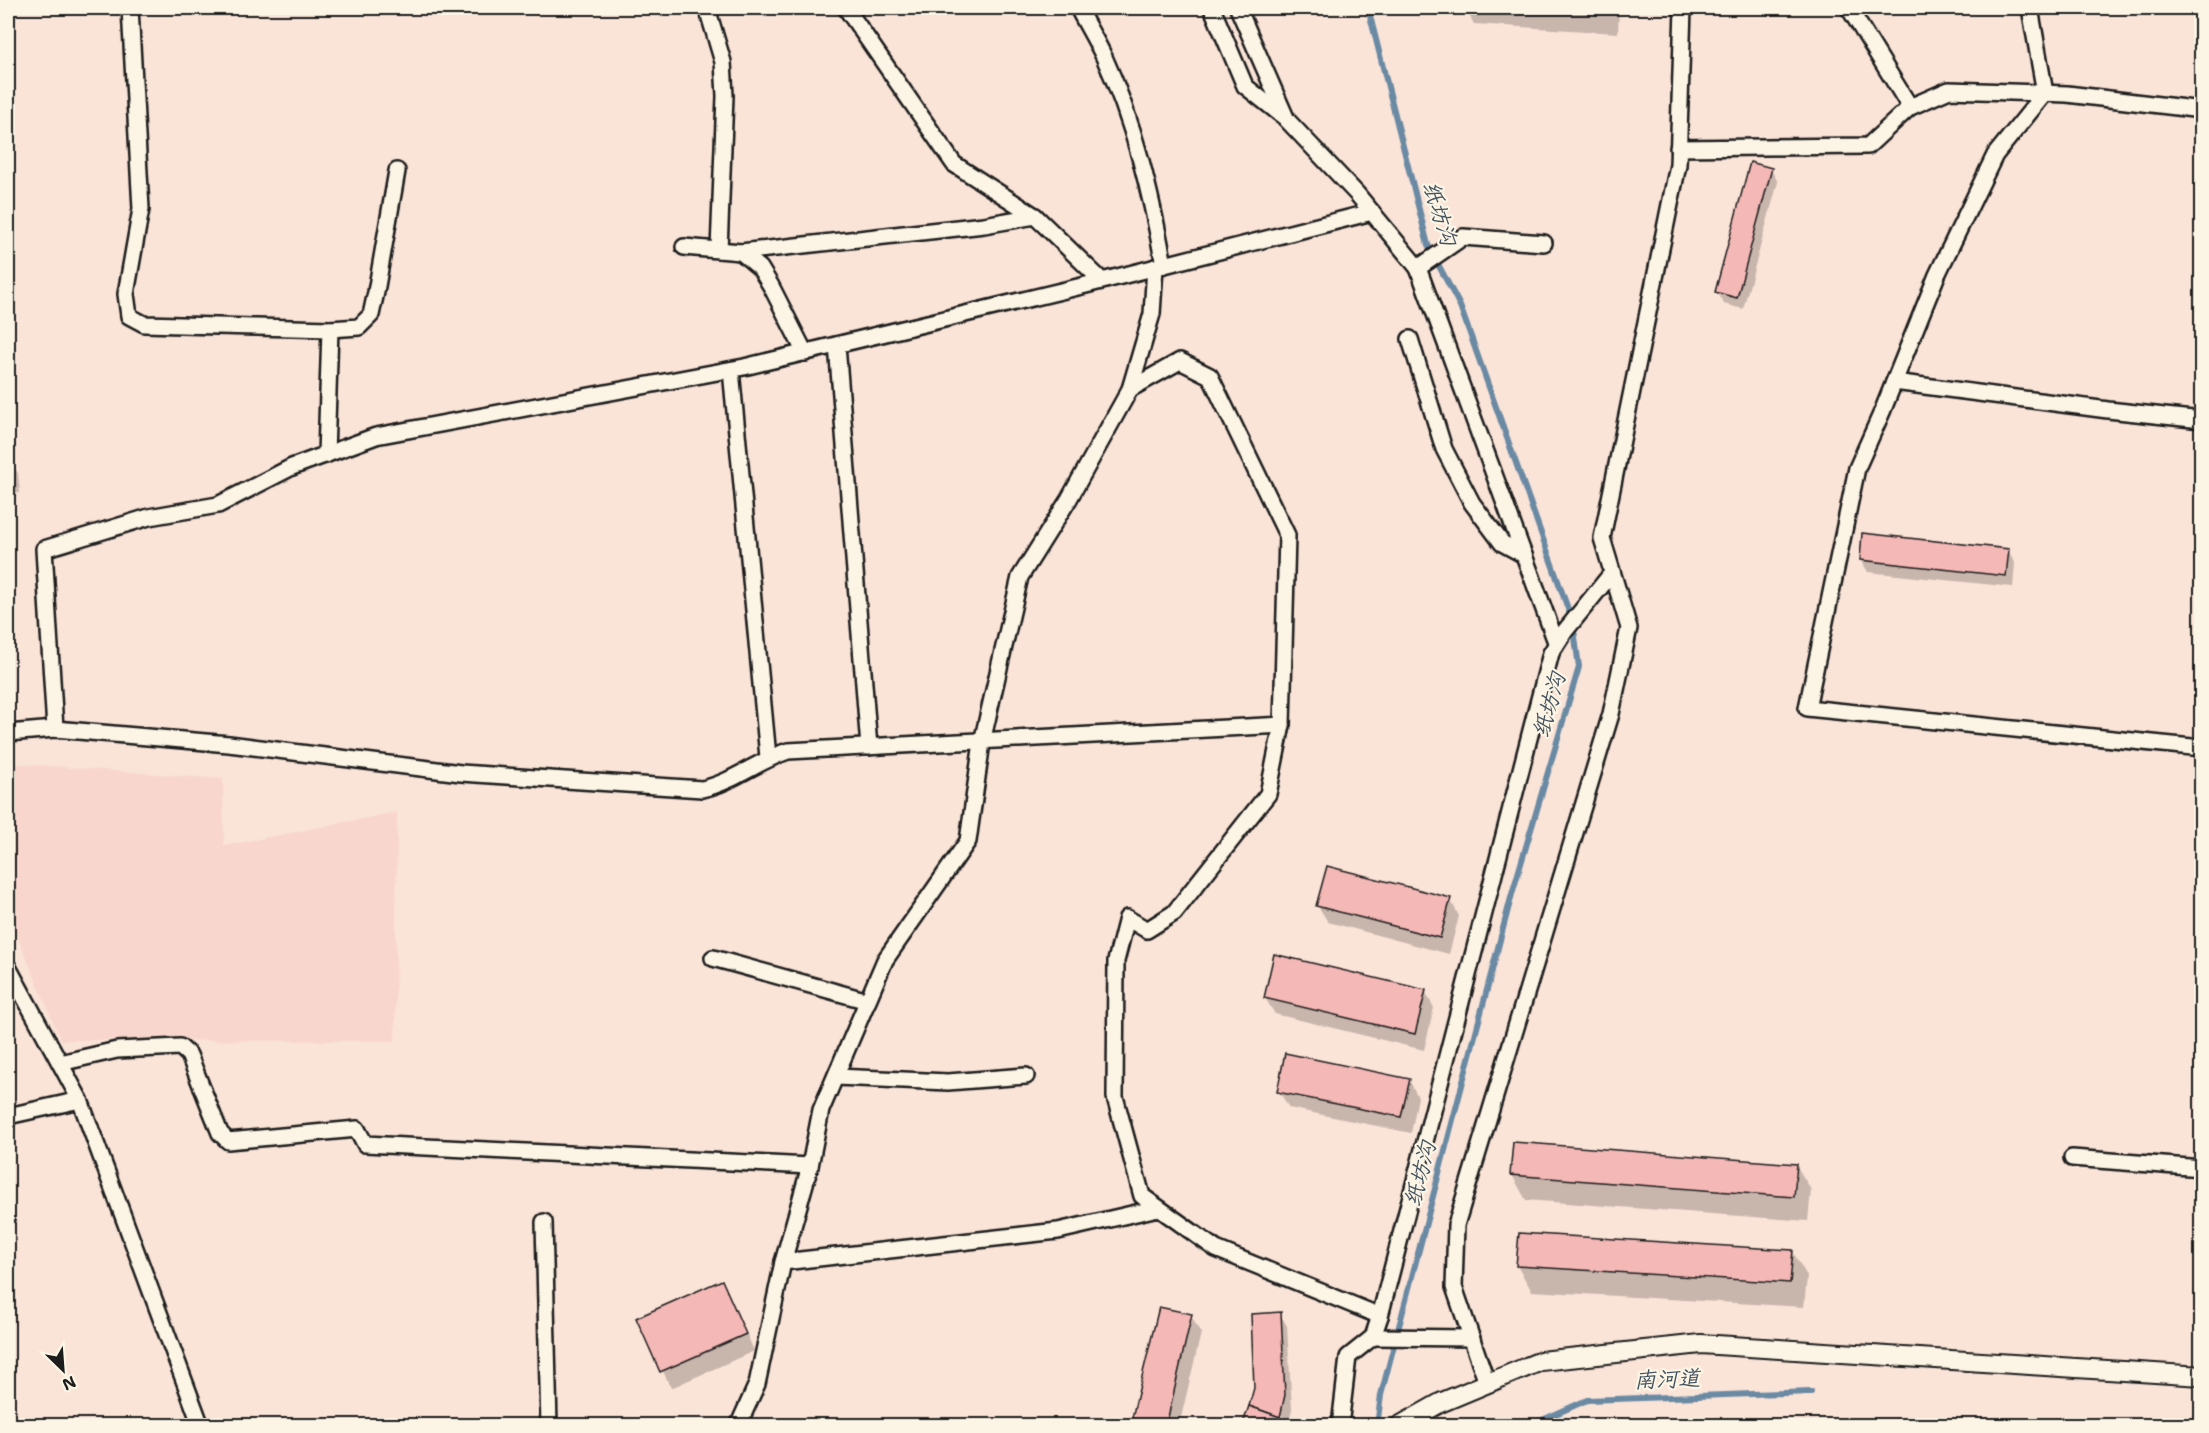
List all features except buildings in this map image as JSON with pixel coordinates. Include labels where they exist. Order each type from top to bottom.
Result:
[{"type":"street","points":[[130,8],[141,209],[126,294],[129,316],[144,324],[330,329],[359,327],[370,315],[376,292],[397,171]]},
{"type":"street","points":[[706,8],[723,62],[725,96],[719,250]]},
{"type":"street","points":[[846,8],[954,164],[1035,216],[1102,281]]},
{"type":"street","points":[[738,1425],[757,1384],[783,1262],[810,1166],[822,1110],[885,960],[968,842],[982,742],[1020,577],[1069,499],[1130,389],[1152,314],[1160,266],[1153,203],[1126,114],[1104,56],[1078,8]]},
{"type":"street","points":[[1212,8],[1245,86],[1287,120],[1372,212],[1425,264],[1524,555],[1561,637]]},
{"type":"street","points":[[1238,8],[1287,120]]},
{"type":"street","points":[[1487,1383],[1454,1287],[1455,1225],[1611,714],[1629,628],[1602,538],[1678,165],[1683,8]]},
{"type":"street","points":[[1849,8],[1910,107]]},
{"type":"street","points":[[2030,8],[2046,93]]},
{"type":"street","points":[[1678,148],[1868,146],[1910,107],[1949,90],[2067,94],[2202,110]]},
{"type":"street","points":[[2046,93],[1995,155],[1937,275],[1857,468],[1807,708],[2202,748]]},
{"type":"street","points":[[55,729],[44,549],[148,517],[218,506],[292,467],[376,436],[731,370],[1102,281],[1372,212]]},
{"type":"street","points":[[684,247],[741,252],[984,225],[1035,216]]},
{"type":"street","points":[[1425,264],[1463,237],[1544,243]]},
{"type":"street","points":[[741,252],[760,268],[805,352]]},
{"type":"street","points":[[326,455],[330,329]]},
{"type":"street","points":[[1410,339],[1444,449],[1472,503],[1502,543],[1524,555]]},
{"type":"street","points":[[837,345],[869,747]]},
{"type":"street","points":[[1130,389],[1180,361],[1210,376],[1287,535],[1282,725],[1268,794],[1174,913],[1147,930],[1127,918],[1116,961],[1115,1097],[1142,1196],[1216,1249],[1380,1316]]},
{"type":"street","points":[[731,370],[768,757]]},
{"type":"street","points":[[1894,382],[2202,420]]},
{"type":"street","points":[[1380,1337],[1380,1316],[1551,652],[1612,573]]},
{"type":"street","points":[[8,733],[55,729],[229,744],[461,773],[702,789],[720,785],[768,757],[788,751],[1282,725]]},
{"type":"street","points":[[713,958],[868,1001]]},
{"type":"street","points":[[8,967],[80,1100],[201,1425]]},
{"type":"street","points":[[60,1063],[117,1050],[180,1047],[189,1055],[220,1133],[228,1141],[357,1129],[366,1144],[810,1166]]},
{"type":"street","points":[[836,1077],[948,1082],[1026,1076]]},
{"type":"street","points":[[8,1116],[80,1100]]},
{"type":"street","points":[[2072,1158],[2202,1168]]},
{"type":"street","points":[[783,1262],[1059,1231],[1158,1208]]},
{"type":"street","points":[[544,1222],[549,1425]]},
{"type":"street","points":[[1340,1425],[1348,1357],[1380,1337],[1472,1338]]},
{"type":"street","points":[[1403,1423],[1440,1402],[1541,1362],[1701,1344],[2202,1376]]},
{"type":"shaded area","points":[[8,763],[223,779],[224,846],[397,812],[395,1041],[61,1040],[8,914]]},
{"type":"waterway","name":"纸坊沟","points":[[1368,8],[1428,245],[1460,306],[1573,623],[1579,667],[1512,894],[1381,1395],[1377,1426]]},
{"type":"waterway","name":"南河道","points":[[1529,1426],[1587,1400],[1811,1392]]}]
